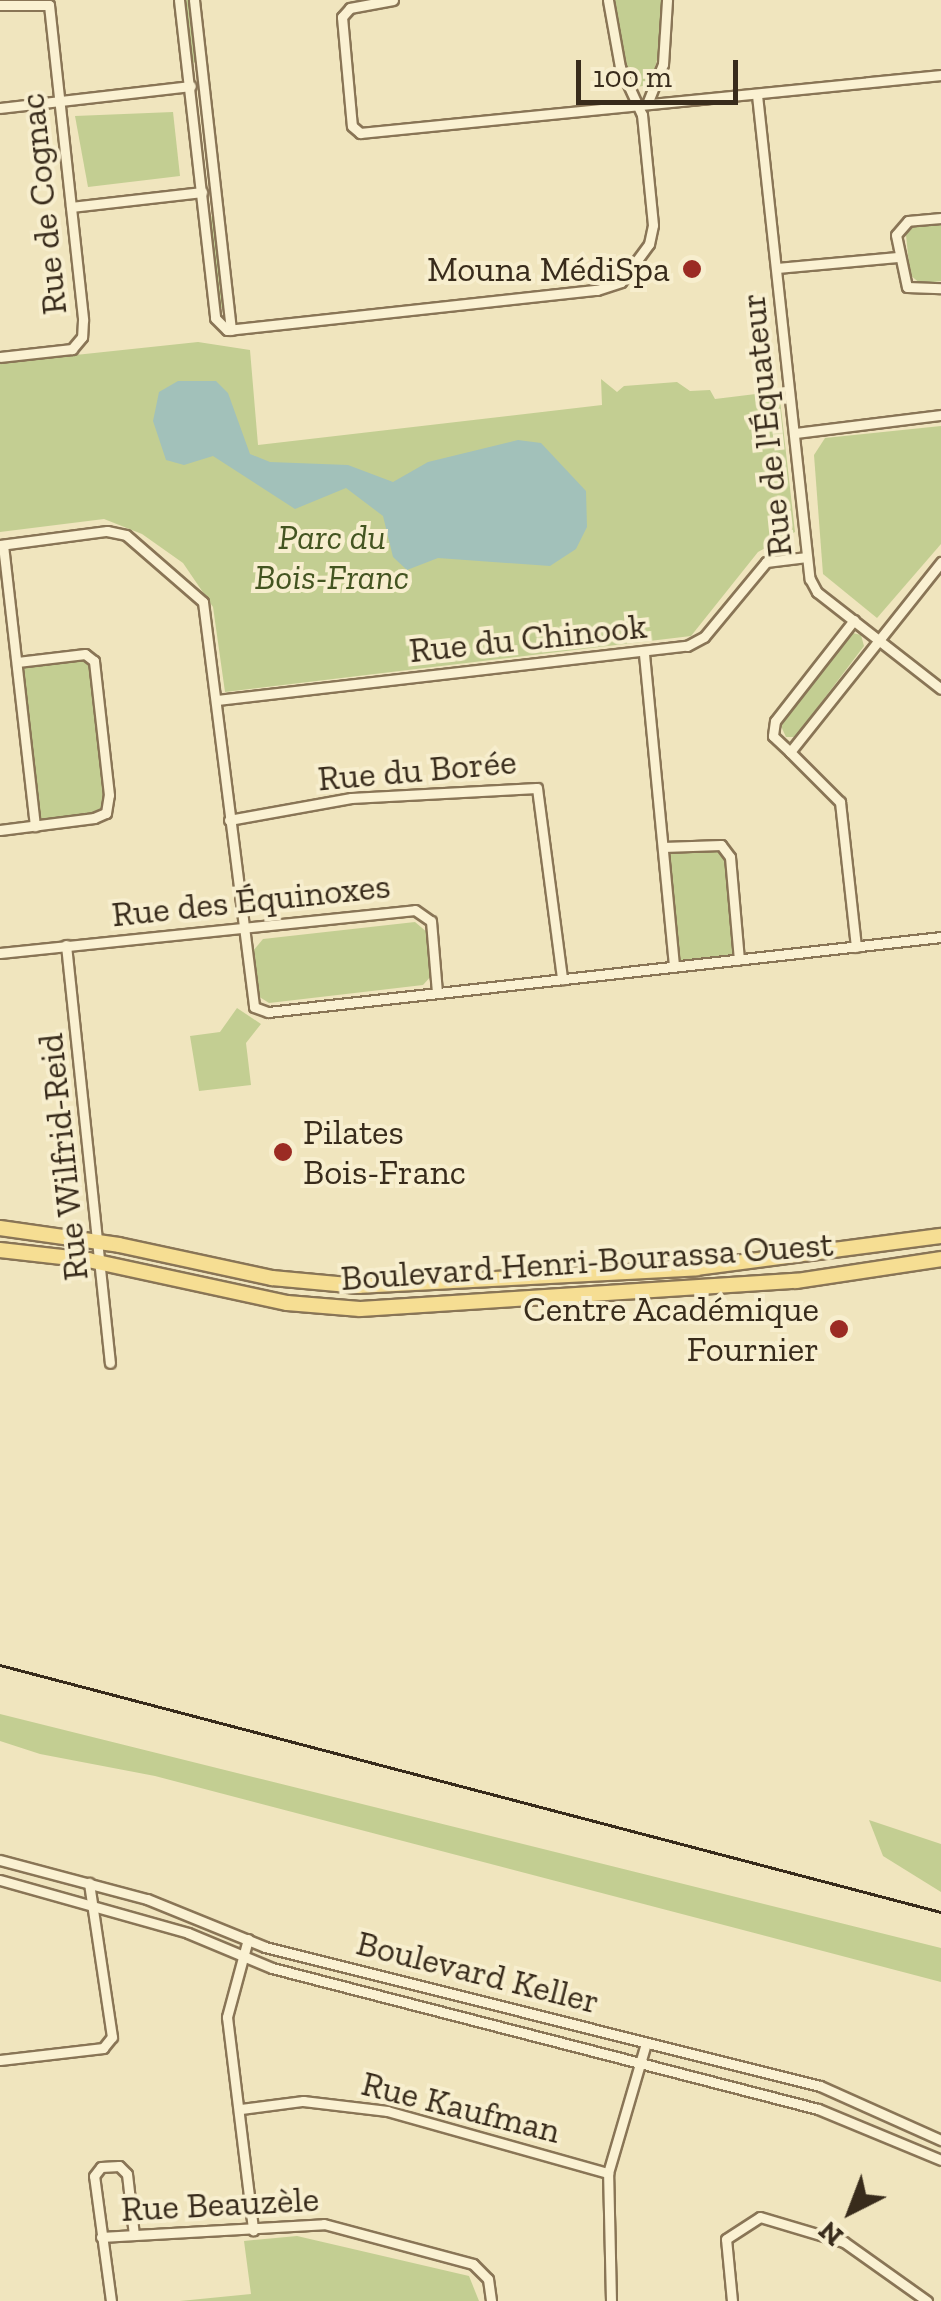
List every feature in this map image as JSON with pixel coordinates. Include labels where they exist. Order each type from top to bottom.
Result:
[{"type":"main road","name":"Boulevard Henri-Bourassa Ouest","points":[[0,1228],[101,1242],[272,1278],[359,1286],[756,1262],[941,1236]]},
{"type":"main road","name":"Boulevard Henri-Bourassa Ouest","points":[[0,1250],[104,1264],[286,1304],[360,1308],[796,1281],[941,1258]]},
{"type":"street","points":[[179,0],[216,323],[231,330],[614,286],[653,233],[642,115],[620,67],[608,0]]},
{"type":"street","points":[[194,0],[231,330]]},
{"type":"street","points":[[393,0],[350,8],[342,17],[352,126],[360,134],[941,75]]},
{"type":"street","points":[[642,115],[663,64],[667,0]]},
{"type":"street","name":"Rue de Cognac","points":[[0,5],[48,5],[82,338],[72,349],[0,357]]},
{"type":"street","points":[[0,108],[203,85]]},
{"type":"street","name":"Rue de l'Équateur","points":[[757,96],[807,556],[817,592],[941,689]]},
{"type":"street","points":[[71,207],[216,191]]},
{"type":"street","points":[[941,218],[899,227],[898,258],[907,287],[941,288]]},
{"type":"street","points":[[777,268],[898,258]]},
{"type":"street","points":[[796,433],[941,415]]},
{"type":"street","points":[[35,826],[2,545],[106,531],[137,542],[203,602],[241,930],[254,1007],[268,1012],[941,937]]},
{"type":"street","name":"Rue du Chinook","points":[[217,700],[644,654],[696,643],[766,562],[807,556]]},
{"type":"street","points":[[790,752],[941,562]]},
{"type":"street","points":[[854,620],[775,721],[773,736],[840,802],[856,947]]},
{"type":"street","points":[[0,830],[106,813],[94,662],[85,654],[16,662]]},
{"type":"street","points":[[644,654],[674,967]]},
{"type":"street","name":"Rue du Borée","points":[[229,820],[351,798],[537,788],[562,980]]},
{"type":"street","points":[[664,847],[720,845],[730,857],[739,960]]},
{"type":"street","name":"Rue des Équinoxes","points":[[0,953],[416,910],[431,921],[437,994]]},
{"type":"street","name":"Rue Wilfrid-Reid","points":[[66,946],[104,1264],[110,1363]]},
{"type":"street","name":"Boulevard Keller","points":[[0,1860],[89,1883],[248,1939],[820,2086],[941,2140]]},
{"type":"street","name":"Boulevard Keller","points":[[0,1880],[90,1904],[240,1956],[640,2067],[818,2110],[941,2160]]},
{"type":"street","points":[[0,2060],[103,2048],[112,2036],[89,1883]]},
{"type":"street","points":[[248,1939],[240,1956],[227,2017],[253,2230]]},
{"type":"street","points":[[611,2301],[608,2173],[646,2044]]},
{"type":"street","name":"Rue Kaufman","points":[[241,2109],[304,2101],[387,2111],[608,2173]]},
{"type":"street","points":[[111,2301],[94,2176],[101,2167],[119,2166],[127,2174],[134,2234]]},
{"type":"street","points":[[732,2301],[726,2239],[760,2217],[844,2242],[927,2301]]},
{"type":"street","name":"Rue Beauzèle","points":[[101,2237],[324,2224],[473,2264],[488,2280],[491,2301]]},
{"type":"green space","points":[[182,0],[192,0],[198,62],[190,63]]},
{"type":"green space","points":[[613,0],[661,0],[661,46],[650,85],[636,87],[629,76]]},
{"type":"green space","points":[[173,112],[180,176],[88,187],[75,116]]},
{"type":"green space","points":[[216,216],[226,307],[216,309],[206,217]]},
{"type":"green space","points":[[941,224],[941,281],[921,284],[910,275],[906,235],[913,227]]},
{"type":"green space","name":"Parc du Bois-Franc","points":[[198,342],[250,350],[258,445],[602,405],[601,379],[617,392],[624,386],[677,382],[690,391],[710,390],[715,399],[779,391],[795,532],[758,552],[691,636],[225,692],[213,607],[183,563],[142,534],[104,519],[0,532],[0,363]]},
{"type":"green space","points":[[941,426],[941,544],[877,618],[823,574],[814,455],[825,438]]},
{"type":"green space","points":[[849,632],[861,635],[864,646],[795,737],[786,737],[780,724]]},
{"type":"green space","points":[[85,654],[94,661],[106,813],[35,826],[17,662]]},
{"type":"green space","points":[[721,845],[730,857],[739,960],[674,967],[663,847]]},
{"type":"green space","points":[[415,922],[428,933],[432,975],[423,985],[269,1003],[258,996],[252,952],[263,939]]},
{"type":"green space","points":[[237,1008],[261,1024],[246,1043],[251,1085],[199,1091],[190,1036],[220,1032]]},
{"type":"green space","points":[[0,1714],[941,1948],[941,1982],[155,1776],[40,1754],[0,1741]]},
{"type":"green space","points":[[869,1820],[941,1844],[941,1892],[883,1856]]},
{"type":"green space","points":[[297,2236],[469,2276],[479,2301],[180,2301],[251,2294],[244,2241]]},
{"type":"water","points":[[178,381],[216,381],[228,393],[250,454],[270,462],[348,465],[393,482],[428,462],[518,440],[541,443],[586,491],[587,527],[576,549],[550,566],[438,558],[407,570],[393,557],[383,516],[346,488],[295,509],[213,456],[184,465],[166,460],[153,421],[159,392]]},
{"type":"tram line","points":[[0,1665],[941,1912]]},
{"type":"place","name":"Mouna MédiSpa","points":[[692,269]]},
{"type":"place","name":"Pilates Bois-Franc","points":[[283,1152]]},
{"type":"place","name":"Centre Académique Fournier","points":[[839,1329]]}]
